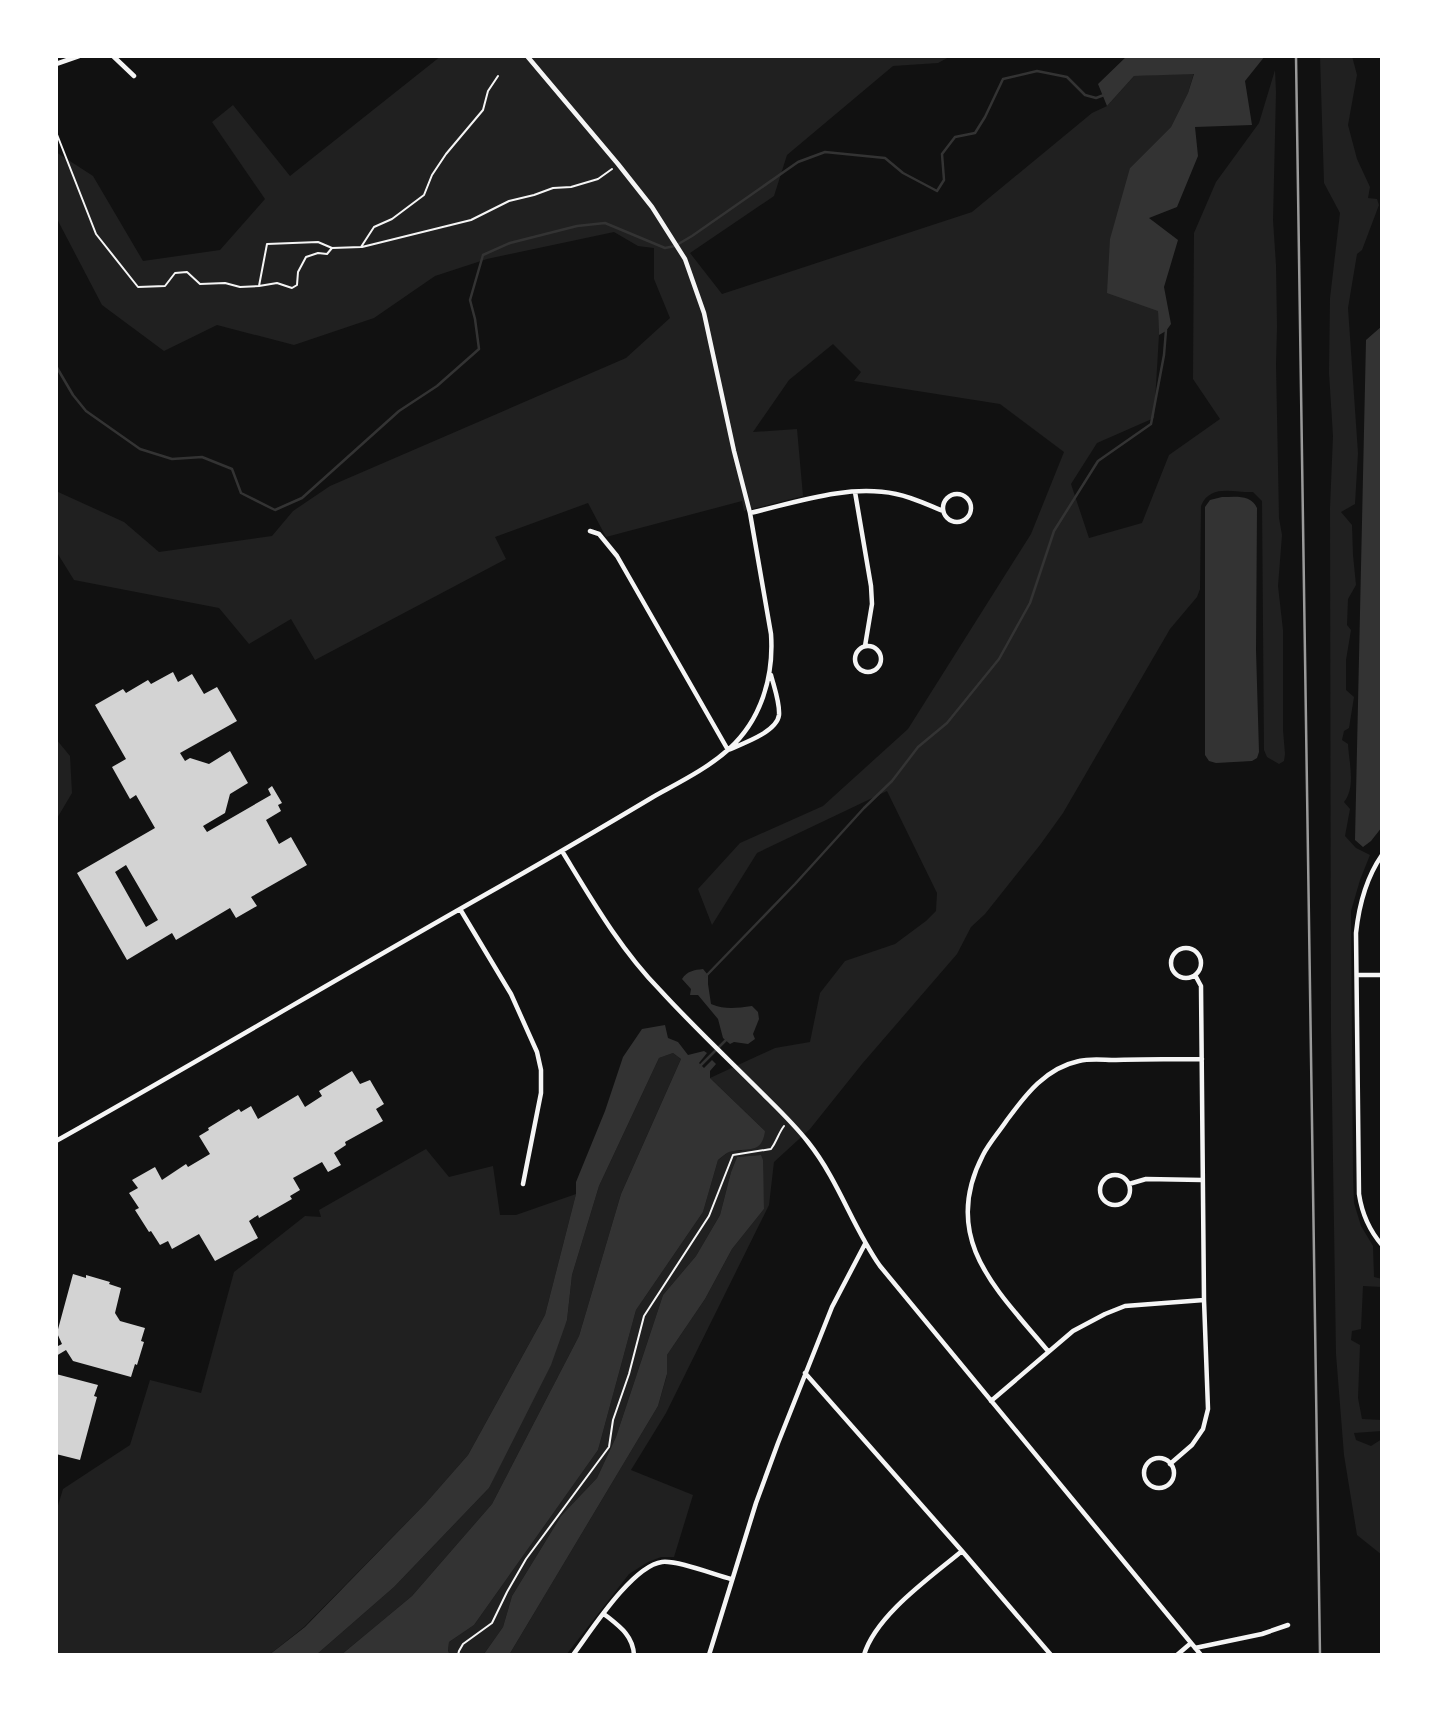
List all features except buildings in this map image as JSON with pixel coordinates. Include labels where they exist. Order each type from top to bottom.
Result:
[{"type":"street","points":[[56,64],[79,56]]},
{"type":"street","points":[[113,56],[134,76]]},
{"type":"street","points":[[56,1141],[714,761],[745,732],[756,714],[771,671],[771,634],[750,513],[696,287],[685,259],[652,207],[527,56]]},
{"type":"street","points":[[750,513],[836,493],[876,491],[898,494],[943,511],[951,521],[961,522],[970,512],[970,503],[964,496],[955,494],[944,502],[943,511]]},
{"type":"street","points":[[855,492],[872,595],[865,646],[858,651],[855,659],[861,670],[869,672],[880,666],[881,657],[873,647],[865,646]]},
{"type":"street","points":[[590,531],[599,534],[617,556],[728,750]]},
{"type":"street","points":[[728,750],[775,725],[779,713],[771,671]]},
{"type":"street","points":[[562,851],[628,955],[808,1142],[841,1193],[865,1244],[895,1284],[1201,1655]]},
{"type":"street","points":[[1382,855],[1368,880],[1360,905],[1356,933],[1359,1194],[1365,1218],[1382,1245]]},
{"type":"street","points":[[460,909],[511,994],[537,1052],[541,1070],[541,1093],[523,1184]]},
{"type":"street","points":[[1187,948],[1199,955],[1201,965],[1195,975],[1184,978],[1172,970],[1171,961],[1178,950],[1187,948]]},
{"type":"street","points":[[1170,1464],[1192,1446],[1203,1429],[1208,1409],[1202,1180],[1201,986],[1195,975]]},
{"type":"street","points":[[1357,975],[1382,975]]},
{"type":"street","points":[[1048,1351],[984,1272],[973,1248],[968,1228],[967,1203],[971,1183],[984,1154],[1022,1100],[1041,1080],[1058,1068],[1081,1060],[1202,1059]]},
{"type":"street","points":[[1119,1175],[1129,1184],[1128,1197],[1122,1204],[1109,1204],[1100,1196],[1101,1183],[1108,1176],[1119,1175]]},
{"type":"street","points":[[1129,1184],[1146,1179],[1202,1180]]},
{"type":"street","points":[[709,1655],[756,1503],[805,1373],[839,1292],[865,1244]]},
{"type":"street","points":[[991,1401],[1073,1331],[1105,1314],[1125,1306],[1204,1300]]},
{"type":"street","points":[[805,1373],[1051,1655]]},
{"type":"street","points":[[1161,1459],[1170,1464],[1174,1473],[1168,1485],[1158,1488],[1149,1484],[1145,1470],[1151,1461],[1161,1459]]},
{"type":"street","points":[[864,1655],[872,1635],[885,1618],[962,1551]]},
{"type":"street","points":[[573,1655],[626,1586],[648,1567],[663,1562],[731,1579]]},
{"type":"street","points":[[604,1614],[625,1631],[632,1642],[634,1655]]},
{"type":"street","points":[[1177,1655],[1193,1646],[1262,1634],[1288,1625]]},
{"type":"path","points":[[361,247],[374,227],[392,219],[424,195],[432,175],[446,154],[484,110],[488,91],[498,76]]},
{"type":"path","points":[[56,132],[96,234],[138,286],[165,286],[175,273],[187,272],[200,284],[225,283],[240,288],[277,283],[292,288],[298,285],[298,272],[306,257],[318,253],[327,254],[332,248]]},
{"type":"path","points":[[259,286],[267,244],[318,242],[332,248],[361,247],[471,220],[509,201],[598,179],[618,164]]},
{"type":"path","points":[[458,1655],[463,1644],[492,1623],[526,1559],[609,1447],[613,1420],[629,1374],[644,1316],[709,1216],[733,1155],[771,1149],[784,1126]]},
{"type":"shaded area","points":[[441,56],[951,56],[938,63],[893,66],[787,155],[774,196],[690,253],[722,294],[972,212],[1092,113],[1107,106],[1134,76],[1194,73],[1188,93],[1171,127],[1130,168],[1158,311],[1154,418],[1097,443],[1071,484],[1089,538],[1142,523],[1169,455],[1220,419],[1193,379],[1194,233],[1216,182],[1259,123],[1275,70],[1273,220],[1279,518],[1282,535],[1278,586],[1283,630],[1284,761],[1279,764],[1267,757],[1264,750],[1262,501],[1253,492],[1217,492],[1210,494],[1201,506],[1200,589],[1197,597],[1170,629],[1063,813],[985,914],[971,927],[957,954],[810,1129],[774,1162],[769,1205],[666,1413],[631,1470],[693,1495],[674,1557],[661,1557],[629,1574],[566,1655],[509,1655],[658,1406],[667,1375],[667,1355],[705,1299],[732,1249],[764,1209],[761,1155],[737,1157],[720,1215],[696,1256],[663,1295],[616,1437],[597,1478],[561,1516],[512,1596],[503,1627],[484,1654],[450,1655],[448,1652],[449,1642],[474,1625],[598,1450],[636,1310],[703,1212],[718,1160],[731,1150],[741,1151],[765,1131],[710,1078],[775,1048],[810,1042],[820,993],[845,961],[895,944],[936,911],[937,893],[887,791],[757,853],[712,925],[698,889],[740,843],[823,806],[908,729],[1031,534],[1064,452],[1000,404],[854,381],[861,372],[833,344],[789,380],[753,432],[797,429],[803,496],[744,511],[742,501],[606,537],[588,503],[495,537],[506,559],[315,660],[291,619],[249,644],[219,608],[74,580],[56,551],[56,491],[124,522],[159,552],[272,536],[293,511],[330,486],[626,358],[670,318],[654,279],[654,248],[638,246],[614,232],[487,259],[435,276],[374,318],[294,345],[217,325],[164,351],[102,305],[56,217],[56,152],[93,176],[143,261],[220,250],[265,199],[212,122],[233,105],[290,176]]},
{"type":"shaded area","points":[[1127,56],[1265,56],[1245,81],[1252,125],[1195,127],[1198,156],[1177,207],[1149,218],[1178,240],[1164,287],[1171,324],[1159,335],[1158,311],[1107,293],[1110,239],[1130,168],[1171,127],[1194,74],[1134,76],[1107,106],[1098,84]]},
{"type":"shaded area","points":[[1320,56],[1352,56],[1357,75],[1348,125],[1357,159],[1370,187],[1368,198],[1377,199],[1379,205],[1362,250],[1357,254],[1348,308],[1358,453],[1355,504],[1341,512],[1352,525],[1356,585],[1348,599],[1347,625],[1351,630],[1346,660],[1346,690],[1354,697],[1349,728],[1344,731],[1342,740],[1348,744],[1351,774],[1350,789],[1344,802],[1350,809],[1345,836],[1356,848],[1370,855],[1351,911],[1354,1203],[1361,1226],[1373,1246],[1374,1277],[1382,1279],[1382,1287],[1363,1286],[1361,1329],[1352,1331],[1351,1340],[1360,1345],[1358,1398],[1362,1419],[1382,1420],[1382,1431],[1354,1433],[1356,1440],[1371,1446],[1382,1439],[1382,1555],[1357,1535],[1344,1455],[1336,1354],[1331,1032],[1330,508],[1333,436],[1329,373],[1330,298],[1340,213],[1324,183]]},
{"type":"shaded area","points":[[1382,326],[1382,827],[1363,847],[1355,840],[1366,340]]},
{"type":"shaded area","points":[[1222,497],[1247,498],[1257,508],[1256,650],[1259,752],[1257,758],[1252,761],[1216,763],[1209,761],[1205,755],[1205,507],[1210,500]]},
{"type":"shaded area","points":[[56,739],[70,756],[72,793],[56,820]]},
{"type":"shaded area","points":[[703,969],[708,975],[711,1004],[726,1008],[752,1006],[758,1012],[759,1019],[753,1034],[755,1039],[748,1044],[730,1044],[723,1038],[718,1019],[698,995],[690,995],[691,989],[682,979],[691,971]]},
{"type":"shaded area","points":[[665,1025],[668,1038],[678,1042],[688,1055],[704,1051],[707,1053],[699,1063],[704,1068],[712,1060],[716,1064],[710,1071],[710,1078],[765,1131],[758,1146],[730,1152],[718,1160],[703,1212],[636,1310],[598,1450],[474,1625],[449,1642],[450,1655],[341,1655],[412,1596],[492,1504],[579,1336],[621,1194],[681,1059],[673,1053],[659,1058],[599,1186],[572,1275],[567,1320],[551,1365],[489,1488],[394,1587],[316,1655],[269,1655],[305,1627],[425,1504],[468,1455],[545,1315],[576,1194],[576,1182],[605,1111],[623,1057],[642,1029]]},
{"type":"shaded area","points":[[673,1053],[681,1059],[621,1194],[579,1336],[492,1504],[412,1596],[341,1655],[316,1655],[394,1587],[489,1488],[567,1320],[572,1275],[599,1186],[659,1058]]},
{"type":"shaded area","points":[[426,1149],[449,1177],[493,1166],[500,1215],[516,1215],[576,1194],[545,1315],[468,1455],[425,1504],[304,1627],[269,1655],[56,1655],[56,1512],[63,1489],[130,1445],[150,1380],[201,1393],[234,1272],[305,1216],[321,1217],[319,1210]]},
{"type":"shaded area","points":[[761,1155],[764,1209],[732,1249],[705,1299],[667,1355],[667,1374],[658,1406],[509,1655],[478,1655],[484,1654],[503,1627],[512,1596],[561,1516],[597,1478],[616,1437],[663,1295],[696,1256],[720,1215],[737,1157]]},
{"type":"waterway","points":[[56,366],[86,411],[140,449],[172,459],[202,457],[232,469],[241,493],[275,510],[302,498],[399,411],[437,386],[479,349],[470,300],[483,255],[510,243],[577,226],[605,223],[665,248],[675,246],[798,162],[825,152],[885,158],[903,173],[937,191],[944,180],[942,154],[955,137],[975,133],[1003,79],[1037,71],[1067,77],[1085,95],[1096,98],[1104,95]]},
{"type":"waterway","points":[[706,976],[892,781],[918,747],[947,723],[999,659],[1030,603],[1054,531],[1098,461],[1151,424],[1166,330]]},
{"type":"waterway","points":[[700,1069],[726,1040]]},
{"type":"railway","points":[[1296,56],[1320,1655]]}]
